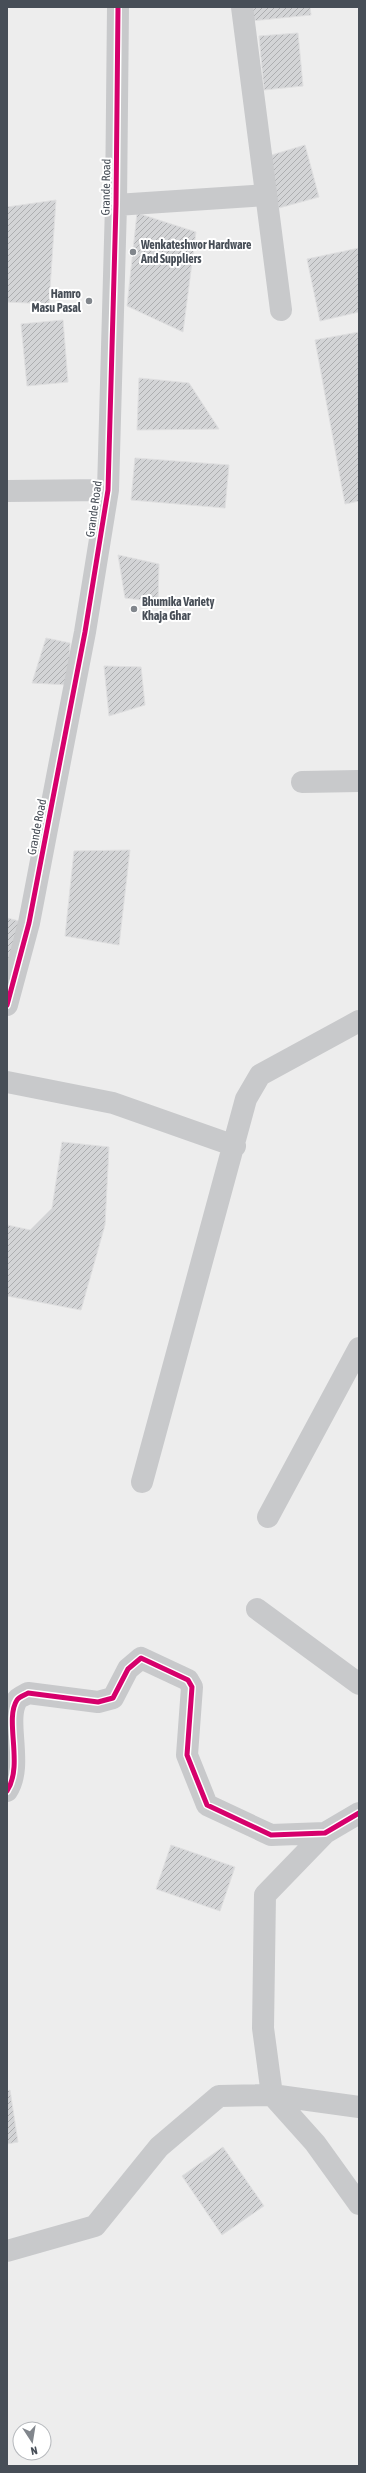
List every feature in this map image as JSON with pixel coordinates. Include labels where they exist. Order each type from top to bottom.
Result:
[{"type":"street","name":"Grande Road","points":[[7,1005],[29,923],[85,632],[108,490],[116,206],[118,7]]},
{"type":"street","points":[[242,7],[281,310]]},
{"type":"street","points":[[116,206],[266,195]]},
{"type":"street","points":[[7,491],[108,490]]},
{"type":"street","points":[[302,782],[359,781]]},
{"type":"street","points":[[142,1482],[235,1146],[246,1099],[260,1075],[359,1021]]},
{"type":"street","points":[[7,1082],[113,1103],[235,1146]]},
{"type":"street","points":[[268,1517],[359,1348]]},
{"type":"street","points":[[257,1609],[359,1684]]},
{"type":"street","points":[[7,1791],[14,1779],[14,1711],[18,1699],[28,1693],[98,1702],[114,1698],[128,1669],[141,1658],[188,1680],[192,1687],[187,1755],[207,1805],[270,1835],[325,1833]]},
{"type":"street","points":[[359,1813],[325,1833],[265,1895],[263,2028],[272,2095],[315,2142],[359,2204]]},
{"type":"street","points":[[7,2251],[95,2226],[159,2147],[219,2096],[272,2095],[359,2107]]},
{"type":"building","points":[[250,7],[310,7],[311,15],[251,21]]},
{"type":"building","points":[[298,33],[303,86],[264,90],[259,36]]},
{"type":"building","points":[[305,145],[319,197],[279,208],[265,157]]},
{"type":"building","points":[[56,200],[49,304],[7,302],[7,207]]},
{"type":"building","points":[[137,213],[196,232],[183,332],[127,306]]},
{"type":"building","points":[[359,248],[359,312],[320,321],[307,259]]},
{"type":"building","points":[[63,320],[68,382],[27,386],[21,324]]},
{"type":"building","points":[[359,332],[359,501],[345,504],[315,340]]},
{"type":"building","points":[[139,378],[189,383],[219,429],[137,430]]},
{"type":"building","points":[[135,458],[229,465],[225,508],[131,500]]},
{"type":"building","points":[[118,555],[159,564],[158,602],[125,598]]},
{"type":"building","points":[[46,638],[70,643],[69,685],[32,683]]},
{"type":"building","points":[[104,666],[141,667],[145,705],[109,716]]},
{"type":"building","points":[[130,850],[119,945],[65,936],[74,851]]},
{"type":"building","points":[[7,918],[23,922],[7,971]]},
{"type":"building","points":[[62,1142],[109,1147],[105,1225],[81,1310],[7,1296],[7,1225],[30,1230],[52,1208]]},
{"type":"building","points":[[171,1845],[235,1867],[220,1911],[156,1889]]},
{"type":"building","points":[[10,2090],[18,2142],[7,2144],[7,2091]]},
{"type":"building","points":[[223,2147],[264,2206],[222,2235],[182,2176]]},
{"type":"cycle path","points":[[7,1005],[29,923],[85,632],[108,490],[116,205],[118,7]]},
{"type":"cycle path","points":[[7,1791],[12,1780],[14,1769],[12,1719],[18,1699],[28,1693],[98,1702],[113,1698],[128,1669],[141,1658],[188,1680],[192,1687],[187,1755],[207,1805],[271,1835],[325,1833],[359,1813]]},
{"type":"place","name":"Wenkateshwor Hardware And Suppliers","points":[[133,252]]},
{"type":"place","name":"Hamro Masu Pasal","points":[[89,301]]},
{"type":"place","name":"Bhumika Variety Khaja Ghar","points":[[134,609]]}]
